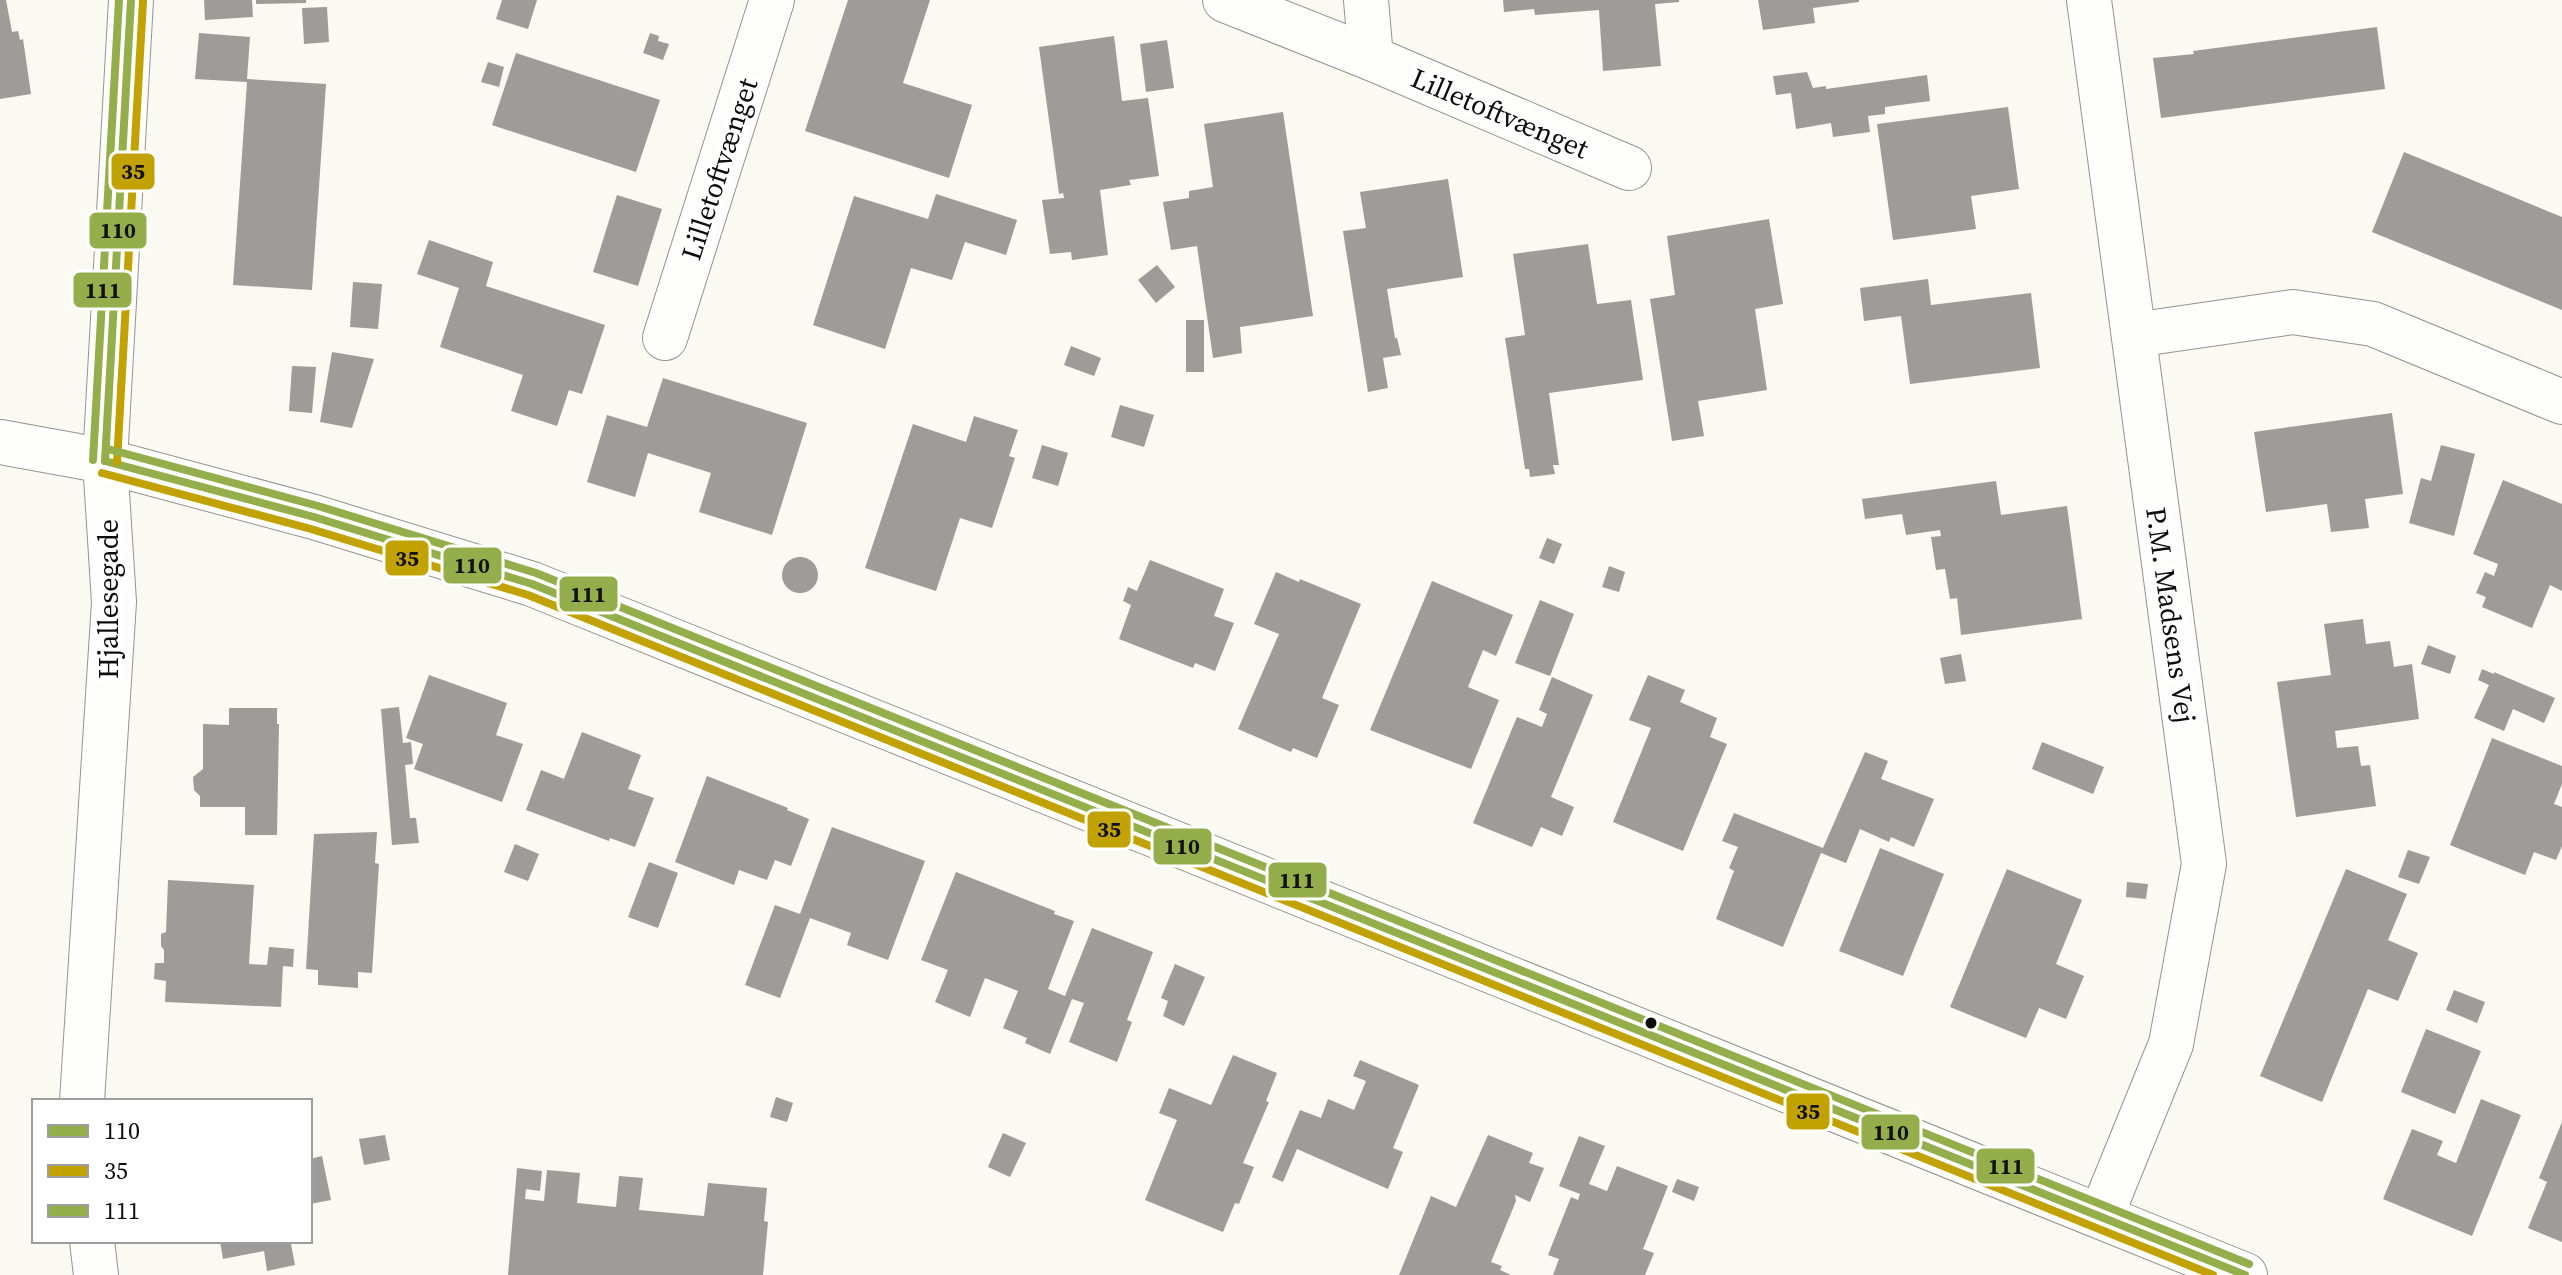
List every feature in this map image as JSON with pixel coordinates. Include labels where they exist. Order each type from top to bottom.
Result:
[{"type":"street","name":"Hjallesegade","points":[[82,1099],[114,602],[105,461],[131,0]]},
{"type":"street","name":"Lilletoftvænget","points":[[665,338],[772,0]]},
{"type":"street","name":"Lilletoftvænget","points":[[1225,0],[1371,58],[1629,168]]},
{"type":"street","points":[[1366,0],[1371,58]]},
{"type":"street","name":"P.M. Madsens Vej","points":[[2089,0],[2204,864],[2171,1044],[2101,1216]]},
{"type":"street","points":[[2134,335],[2293,312],[2373,324],[2562,402]]},
{"type":"street","points":[[0,442],[105,461],[314,517],[532,584],[2245,1275]]},
{"type":"street","points":[[92,1243],[96,1275]]},
{"type":"building","points":[[0,0],[6,0],[12,32],[18,31],[20,40],[23,39],[31,94],[0,99]]},
{"type":"building","points":[[204,0],[252,0],[253,17],[205,20]]},
{"type":"building","points":[[256,0],[306,0],[306,3],[256,4]]},
{"type":"building","points":[[502,0],[537,0],[528,29],[496,19]]},
{"type":"building","points":[[848,0],[930,0],[903,83],[972,105],[949,178],[805,131]]},
{"type":"building","points":[[1503,0],[1679,2],[1655,4],[1661,66],[1603,71],[1599,10],[1535,15],[1534,9],[1504,12]]},
{"type":"building","points":[[1758,0],[1859,2],[1813,8],[1815,23],[1763,30]]},
{"type":"building","points":[[327,7],[329,42],[304,44],[302,8]]},
{"type":"building","points":[[2377,27],[2385,89],[2161,118],[2153,58]]},
{"type":"building","points":[[199,33],[250,37],[247,79],[326,84],[312,290],[233,285],[247,82],[195,79]]},
{"type":"building","points":[[650,33],[659,36],[658,41],[669,44],[663,60],[643,53]]},
{"type":"building","points":[[1114,36],[1122,101],[1148,98],[1159,176],[1129,180],[1131,185],[1100,190],[1108,255],[1072,260],[1071,252],[1050,254],[1042,200],[1064,198],[1063,193],[1059,194],[1039,47]]},
{"type":"building","points":[[1167,40],[1174,88],[1146,92],[1140,44]]},
{"type":"building","points":[[516,53],[660,100],[636,172],[492,125]]},
{"type":"building","points":[[488,62],[504,67],[499,87],[481,82]]},
{"type":"building","points":[[1807,72],[1813,88],[1826,86],[1826,89],[1927,75],[1930,101],[1885,107],[1885,114],[1868,116],[1870,132],[1833,137],[1831,123],[1796,129],[1791,93],[1776,95],[1773,76]]},
{"type":"building","points":[[2008,107],[2019,189],[1971,196],[1976,229],[1893,240],[1877,124]]},
{"type":"building","points":[[1283,112],[1313,316],[1240,327],[1242,353],[1213,358],[1197,246],[1171,250],[1163,202],[1189,198],[1189,191],[1213,187],[1204,124]]},
{"type":"building","points":[[2404,152],[2562,217],[2562,310],[2372,232]]},
{"type":"building","points":[[1448,179],[1463,277],[1387,289],[1401,355],[1383,358],[1388,388],[1368,392],[1343,231],[1366,228],[1360,192]]},
{"type":"building","points":[[936,194],[1017,220],[1006,255],[965,242],[952,280],[911,268],[885,349],[813,325],[854,196],[928,219]]},
{"type":"building","points":[[617,195],[662,209],[638,286],[593,272]]},
{"type":"building","points":[[1769,219],[1783,304],[1755,309],[1767,390],[1698,401],[1704,436],[1672,441],[1650,299],[1675,295],[1667,236]]},
{"type":"building","points":[[429,240],[493,262],[486,286],[605,325],[582,394],[569,390],[557,426],[511,411],[523,375],[440,347],[459,288],[417,274]]},
{"type":"building","points":[[1588,244],[1597,304],[1631,300],[1643,380],[1549,393],[1559,465],[1553,465],[1555,474],[1530,477],[1529,469],[1525,469],[1505,338],[1525,335],[1513,254]]},
{"type":"building","points":[[1157,265],[1175,287],[1156,303],[1138,280]]},
{"type":"building","points":[[1928,279],[1931,305],[2031,293],[2040,368],[1910,384],[1901,316],[1864,321],[1860,288]]},
{"type":"building","points":[[353,282],[382,284],[378,329],[350,327]]},
{"type":"building","points":[[1186,320],[1204,320],[1204,372],[1186,372]]},
{"type":"building","points":[[1071,346],[1101,358],[1094,376],[1064,365]]},
{"type":"building","points":[[332,352],[374,359],[352,428],[320,422]]},
{"type":"building","points":[[292,366],[316,367],[312,413],[289,411]]},
{"type":"building","points":[[663,378],[807,423],[772,535],[699,512],[711,473],[648,453],[635,497],[587,482],[607,415],[647,427]]},
{"type":"building","points":[[1120,405],[1154,415],[1144,447],[1111,437]]},
{"type":"building","points":[[2392,413],[2403,494],[2365,499],[2369,528],[2331,532],[2327,504],[2266,512],[2254,432]]},
{"type":"building","points":[[974,416],[1018,430],[1009,456],[1015,458],[992,528],[960,518],[936,591],[865,568],[913,424],[966,442]]},
{"type":"building","points":[[1042,445],[1068,453],[1058,486],[1032,478]]},
{"type":"building","points":[[2441,445],[2475,454],[2454,536],[2409,523],[2421,478],[2431,481]]},
{"type":"building","points":[[2503,480],[2562,504],[2562,591],[2550,585],[2532,628],[2482,607],[2486,597],[2476,593],[2485,572],[2494,576],[2498,564],[2473,554]]},
{"type":"building","points":[[1996,481],[2001,515],[2067,506],[2082,619],[1961,635],[1957,598],[1950,599],[1945,569],[1936,570],[1931,537],[1941,536],[1940,530],[1906,535],[1902,514],[1865,519],[1862,499]]},
{"type":"building","points":[[1547,538],[1562,544],[1554,564],[1539,558]]},
{"type":"building","points":[[800,557],[813,562],[818,575],[813,588],[800,593],[787,588],[782,575],[787,562]]},
{"type":"building","points":[[1150,560],[1224,589],[1214,616],[1234,623],[1215,671],[1195,663],[1193,668],[1119,639],[1131,605],[1123,601],[1128,587],[1137,591]]},
{"type":"building","points":[[1609,566],[1625,572],[1619,592],[1602,587]]},
{"type":"building","points":[[1276,572],[1361,604],[1322,698],[1339,705],[1317,758],[1293,748],[1291,752],[1238,729],[1279,634],[1254,624]]},
{"type":"building","points":[[1432,581],[1513,615],[1496,656],[1483,650],[1468,687],[1499,700],[1471,769],[1370,730]]},
{"type":"building","points":[[1540,600],[1574,614],[1550,676],[1515,663]]},
{"type":"building","points":[[2363,619],[2366,644],[2390,641],[2394,667],[2412,664],[2419,719],[2335,731],[2337,748],[2358,746],[2361,766],[2370,765],[2376,806],[2296,817],[2277,682],[2331,675],[2324,624]]},
{"type":"building","points":[[2428,645],[2456,656],[2450,674],[2421,664]]},
{"type":"building","points":[[1961,654],[1966,681],[1945,684],[1940,658]]},
{"type":"building","points":[[2482,669],[2555,698],[2544,723],[2513,709],[2504,731],[2474,718],[2489,685],[2478,680]]},
{"type":"building","points":[[429,675],[507,703],[496,735],[523,744],[502,802],[414,769],[423,744],[406,738]]},
{"type":"building","points":[[1648,675],[1685,690],[1680,702],[1717,718],[1710,737],[1727,744],[1683,851],[1613,822],[1651,728],[1629,720]]},
{"type":"building","points":[[1552,677],[1593,695],[1551,797],[1574,807],[1562,836],[1541,827],[1532,847],[1473,823],[1517,717],[1542,727],[1547,714],[1539,710]]},
{"type":"building","points":[[399,707],[403,743],[411,742],[413,764],[405,765],[410,818],[416,818],[419,843],[392,845],[381,709]]},
{"type":"building","points":[[229,708],[277,708],[277,835],[245,835],[245,807],[200,807],[200,796],[194,790],[193,777],[203,769],[203,724],[229,725]]},
{"type":"building","points":[[582,732],[641,755],[628,789],[654,798],[635,847],[610,838],[609,841],[526,810],[541,770],[564,779]]},
{"type":"building","points":[[2492,738],[2562,766],[2562,784],[2554,804],[2562,807],[2562,846],[2556,860],[2534,852],[2525,875],[2450,845]]},
{"type":"building","points":[[2042,742],[2104,767],[2093,794],[2032,769]]},
{"type":"building","points":[[1865,752],[1888,761],[1881,779],[1934,799],[1914,847],[1891,837],[1889,842],[1860,829],[1846,863],[1821,853],[1783,947],[1716,919],[1734,871],[1729,868],[1738,847],[1722,841],[1734,813],[1823,848]]},
{"type":"building","points":[[707,776],[809,819],[791,866],[775,860],[767,880],[739,870],[734,885],[675,862]]},
{"type":"building","points":[[832,827],[925,861],[888,960],[847,945],[851,933],[810,918],[780,998],[745,985],[775,905],[800,914]]},
{"type":"building","points":[[377,832],[375,863],[379,864],[372,973],[358,972],[358,988],[318,985],[318,970],[306,969],[314,834]]},
{"type":"building","points":[[515,844],[539,854],[528,881],[504,872]]},
{"type":"building","points":[[1880,848],[1944,874],[1903,976],[1839,951]]},
{"type":"building","points":[[2408,850],[2430,857],[2419,884],[2398,877]]},
{"type":"building","points":[[649,862],[678,873],[658,928],[628,917]]},
{"type":"building","points":[[2007,869],[2082,900],[2056,964],[2084,976],[2066,1019],[2039,1008],[2026,1038],[1950,1007]]},
{"type":"building","points":[[2346,869],[2407,894],[2388,940],[2418,953],[2398,1001],[2368,989],[2322,1102],[2260,1076]]},
{"type":"building","points":[[956,872],[1074,921],[1048,989],[1065,996],[1092,928],[1153,952],[1127,1020],[1132,1022],[1117,1062],[1069,1042],[1084,1003],[1072,999],[1050,1054],[1025,1043],[1027,1038],[1003,1028],[1018,991],[985,978],[970,1017],[935,1002],[948,970],[921,960]]},
{"type":"building","points":[[168,880],[254,885],[249,964],[267,965],[269,947],[294,949],[293,967],[283,966],[281,1007],[165,1002],[166,981],[154,979],[155,963],[164,963],[161,934],[166,932]]},
{"type":"building","points":[[2127,882],[2148,884],[2146,899],[2126,897]]},
{"type":"building","points":[[1175,964],[1205,977],[1184,1026],[1163,1016],[1168,1001],[1161,998]]},
{"type":"building","points":[[2454,990],[2485,1002],[2477,1023],[2446,1010]]},
{"type":"building","points":[[2426,1029],[2481,1051],[2455,1114],[2401,1092]]},
{"type":"building","points":[[1233,1055],[1277,1073],[1266,1101],[1269,1102],[1243,1163],[1254,1167],[1223,1232],[1145,1200],[1177,1120],[1159,1113],[1169,1088],[1211,1105]]},
{"type":"building","points":[[1360,1060],[1419,1085],[1393,1148],[1403,1152],[1388,1189],[1297,1149],[1283,1182],[1272,1177],[1300,1110],[1321,1118],[1328,1099],[1354,1110],[1366,1081],[1353,1076]]},
{"type":"building","points":[[776,1097],[793,1103],[787,1122],[770,1117]]},
{"type":"building","points":[[2481,1099],[2521,1115],[2472,1236],[2383,1199],[2412,1129],[2443,1141],[2437,1155],[2456,1163]]},
{"type":"building","points":[[2562,1122],[2562,1242],[2528,1228],[2547,1182],[2539,1178]]},
{"type":"building","points":[[1003,1133],[1026,1143],[1010,1177],[988,1167]]},
{"type":"building","points":[[385,1135],[390,1160],[364,1165],[359,1139]]},
{"type":"building","points":[[1488,1135],[1533,1153],[1529,1163],[1544,1168],[1530,1202],[1515,1195],[1516,1201],[1491,1262],[1502,1266],[1500,1270],[1511,1275],[1399,1275],[1431,1196],[1456,1207]]},
{"type":"building","points":[[1579,1136],[1605,1146],[1589,1184],[1607,1191],[1617,1166],[1668,1186],[1643,1249],[1654,1253],[1645,1275],[1553,1275],[1559,1259],[1548,1255],[1571,1197],[1578,1200],[1580,1194],[1559,1186]]},
{"type":"building","points":[[322,1156],[331,1200],[312,1204],[312,1158]]},
{"type":"building","points":[[517,1168],[542,1171],[540,1191],[526,1189],[525,1199],[544,1201],[547,1170],[580,1173],[577,1203],[616,1207],[619,1176],[643,1178],[639,1210],[704,1216],[708,1183],[767,1188],[764,1221],[768,1222],[763,1275],[508,1275]]},
{"type":"building","points":[[1677,1179],[1699,1187],[1694,1201],[1672,1192]]},
{"type":"building","points":[[220,1243],[295,1243],[291,1244],[295,1265],[267,1271],[264,1251],[223,1259]]},
{"type":"transit line","name":"111","points":[[93,460],[119,0]]},
{"type":"transit line","name":"110","points":[[105,461],[131,0]]},
{"type":"transit line","name":"35","points":[[117,462],[143,1]]},
{"type":"transit line","name":"111","points":[[108,449],[318,506],[536,573],[2249,1264]]},
{"type":"transit line","name":"110","points":[[105,461],[314,517],[532,584],[2245,1275]]},
{"type":"transit line","name":"35","points":[[102,473],[311,529],[528,595],[2213,1275]]}]
